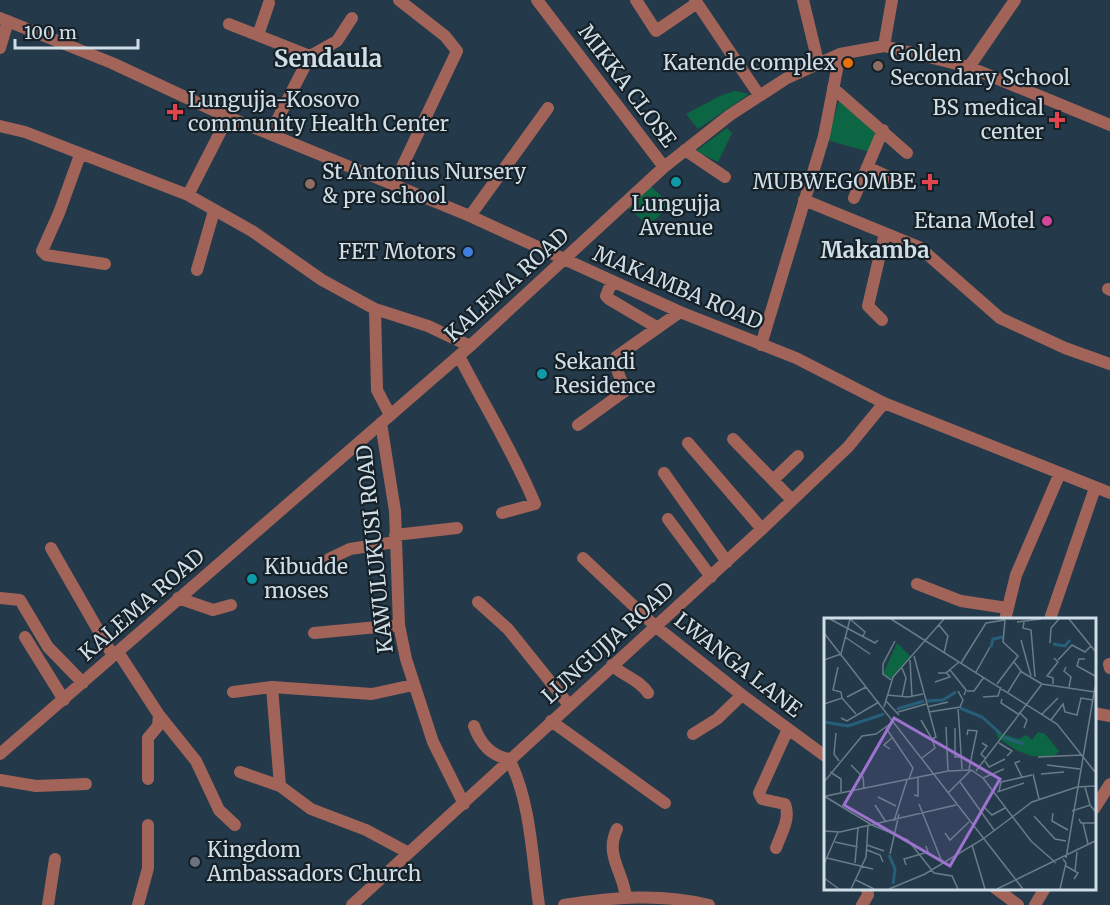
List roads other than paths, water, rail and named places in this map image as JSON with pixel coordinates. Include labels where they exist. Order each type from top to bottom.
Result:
[{"type":"street","points":[[394,184],[457,51],[445,36],[399,0]]},
{"type":"street","name":"MIKKA CLOSE","points":[[537,0],[664,167]]},
{"type":"street","points":[[636,0],[656,31],[696,2],[759,95]]},
{"type":"street","points":[[803,0],[819,62]]},
{"type":"street","points":[[884,46],[892,0]]},
{"type":"street","points":[[969,67],[1015,0]]},
{"type":"street","points":[[258,35],[269,3]]},
{"type":"street","points":[[270,134],[310,56],[337,40],[352,18]]},
{"type":"street","points":[[0,48],[4,20]]},
{"type":"street","name":"MAKAMBA ROAD","points":[[4,20],[112,63],[228,117],[470,216],[680,312],[796,358],[884,403],[1110,493]]},
{"type":"street","points":[[229,24],[310,56]]},
{"type":"street","name":"KALEMA ROAD","points":[[0,754],[459,356],[664,167],[759,95],[819,62],[840,54],[884,46],[969,67],[1110,125]]},
{"type":"street","points":[[762,345],[824,136],[840,54]]},
{"type":"street","points":[[833,88],[907,153]]},
{"type":"street","points":[[470,216],[548,108]]},
{"type":"street","points":[[188,195],[228,117]]},
{"type":"street","points":[[0,126],[25,132],[188,195],[252,231],[322,280],[375,309],[428,327],[470,346]]},
{"type":"street","points":[[854,198],[883,130]]},
{"type":"street","points":[[685,150],[725,177]]},
{"type":"street","points":[[80,155],[59,213],[42,251],[46,255],[105,264]]},
{"type":"street","points":[[867,167],[893,179]]},
{"type":"street","points":[[804,200],[885,233],[928,254],[1000,318],[1065,348],[1110,364]]},
{"type":"street","points":[[196,270],[214,211]]},
{"type":"street","points":[[882,320],[867,306],[885,233]]},
{"type":"street","points":[[612,281],[606,296],[658,328]]},
{"type":"street","name":"KAWULUKUSI ROAD","points":[[375,309],[377,390],[385,419],[391,482],[399,625],[412,685],[433,742],[464,804]]},
{"type":"street","points":[[578,425],[625,391],[615,364],[616,357],[680,312]]},
{"type":"street","points":[[459,356],[503,441],[519,466],[536,504],[502,513]]},
{"type":"street","name":"LUNGUJJA ROAD","points":[[352,905],[762,529],[848,447],[884,403]]},
{"type":"street","points":[[733,439],[792,500]]},
{"type":"street","points":[[688,443],[762,529]]},
{"type":"street","points":[[773,480],[798,456]]},
{"type":"street","points":[[664,473],[727,562]]},
{"type":"street","points":[[917,584],[961,601],[1006,614],[1016,575],[1060,473]]},
{"type":"street","points":[[1052,610],[1095,488]]},
{"type":"street","points":[[668,519],[711,577]]},
{"type":"street","points":[[329,559],[350,549],[395,538],[457,528]]},
{"type":"street","points":[[51,548],[115,654],[196,761],[219,810],[235,825]]},
{"type":"street","name":"LWANGA LANE","points":[[583,558],[656,626],[742,695],[824,755]]},
{"type":"street","points":[[0,598],[20,600],[48,647],[83,683]]},
{"type":"street","points":[[178,598],[213,610],[231,605]]},
{"type":"street","points":[[478,602],[508,629],[569,705]]},
{"type":"street","points":[[314,633],[399,625]]},
{"type":"street","points":[[25,637],[64,700]]},
{"type":"street","points":[[1109,664],[1110,668]]},
{"type":"street","points":[[612,665],[623,676],[642,684],[648,693]]},
{"type":"street","points":[[232,692],[272,687],[372,694],[412,685]]},
{"type":"street","points":[[272,687],[280,786]]},
{"type":"street","points":[[693,734],[717,719],[742,695]]},
{"type":"street","points":[[1095,713],[1110,716]]},
{"type":"street","points":[[148,779],[148,738],[159,726],[159,715]]},
{"type":"street","points":[[551,721],[665,803]]},
{"type":"street","points":[[474,726],[478,738],[486,747],[499,758],[509,759],[523,801],[539,905]]},
{"type":"street","points":[[776,848],[787,816],[787,808],[785,804],[762,799],[759,793],[788,729]]},
{"type":"street","points":[[240,772],[280,786],[311,809],[366,830],[409,854]]},
{"type":"street","points":[[0,780],[36,786],[86,784]]},
{"type":"street","points":[[1095,807],[1110,784]]},
{"type":"street","points":[[138,905],[148,868],[148,825]]},
{"type":"street","points":[[617,829],[613,837],[612,853],[632,900]]},
{"type":"street","points":[[48,905],[55,859]]},
{"type":"street","points":[[862,905],[868,895],[867,890]]},
{"type":"street","points":[[998,890],[1018,905]]},
{"type":"street","points":[[1035,905],[1044,890]]},
{"type":"street","points":[[564,905],[661,897],[709,905]]},
{"type":"place","name":"Katende complex","points":[[848,63]]},
{"type":"place","name":"Golden Secondary School","points":[[878,66]]},
{"type":"place","name":"Lungujja-Kosovo community Health Center","points":[[175,112]]},
{"type":"place","name":"BS medical center","points":[[1057,120]]},
{"type":"place","name":"Lungujja Avenue","points":[[676,182]]},
{"type":"place","name":"MUBWEGOMBE","points":[[930,182]]},
{"type":"place","name":"St Antonius Nursery & pre school","points":[[310,184]]},
{"type":"place","name":"Etana Motel","points":[[1047,221]]},
{"type":"place","name":"FET Motors","points":[[468,252]]},
{"type":"place","name":"Sekandi Residence","points":[[542,374]]},
{"type":"place","name":"Kibudde moses","points":[[252,579]]},
{"type":"place","name":"Kingdom Ambassadors Church","points":[[195,862]]},
{"type":"district","name":"Sendaula","points":[[328,59]]},
{"type":"district","name":"Makamba","points":[[875,250]]}]
